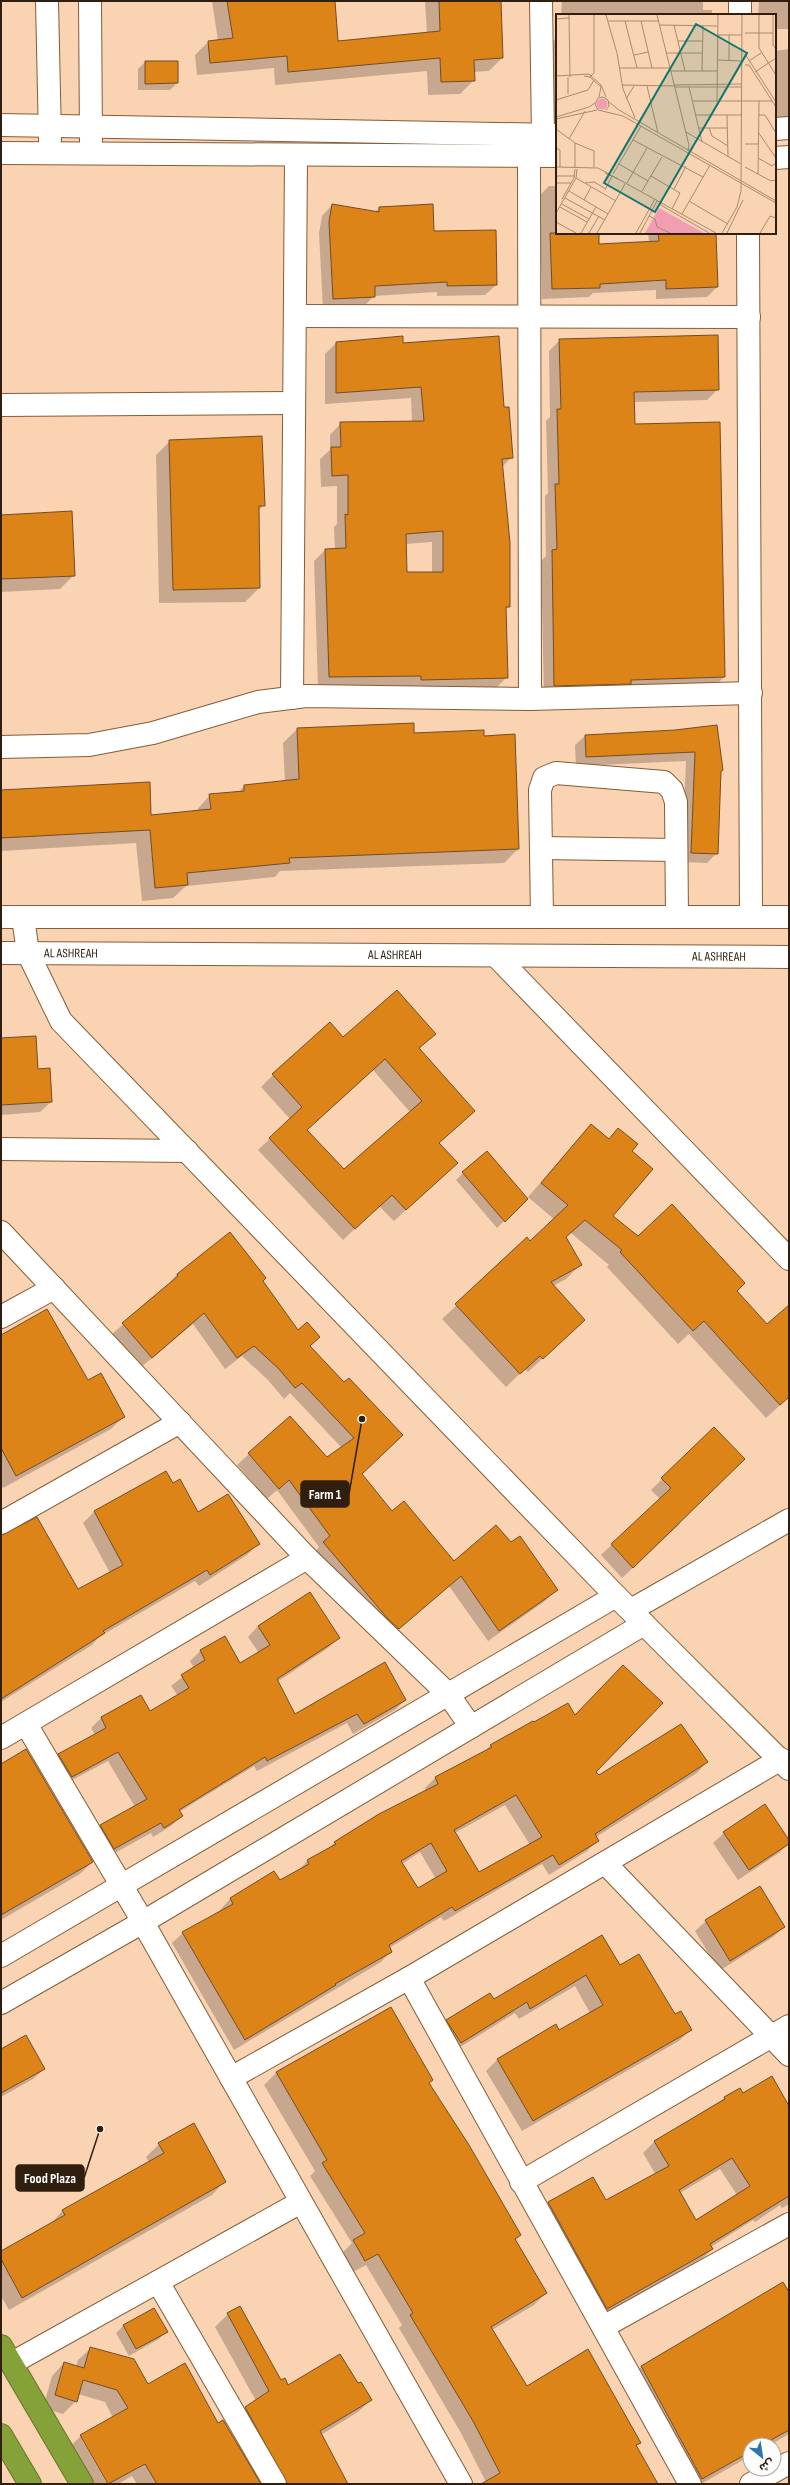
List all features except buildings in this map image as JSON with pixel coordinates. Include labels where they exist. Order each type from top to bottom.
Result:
[{"type":"highway","points":[[6,2354],[82,2484]]},
{"type":"highway","points":[[1,2435],[17,2469]]},
{"type":"street","points":[[47,1],[51,125],[50,152]]},
{"type":"street","points":[[90,1],[91,154]]},
{"type":"street","points":[[1,125],[550,136],[541,1]]},
{"type":"street","points":[[740,1],[740,14]]},
{"type":"street","points":[[776,129],[789,128]]},
{"type":"street","points":[[1,153],[50,152],[91,154],[556,156]]},
{"type":"street","points":[[292,698],[296,155]]},
{"type":"street","points":[[529,156],[530,699]]},
{"type":"street","points":[[776,158],[789,157]]},
{"type":"street","points":[[748,234],[751,917]]},
{"type":"street","points":[[295,316],[749,317]]},
{"type":"street","points":[[1,405],[294,403]]},
{"type":"street","points":[[1,747],[89,745],[153,733],[258,702],[292,698],[530,699],[751,693]]},
{"type":"street","points":[[542,917],[540,790],[544,778],[556,773],[664,782],[672,790],[676,802],[677,917]]},
{"type":"street","points":[[541,848],[676,850]]},
{"type":"street","points":[[1,917],[789,917]]},
{"type":"street","points":[[23,917],[28,953],[61,1021],[630,1610],[785,1764],[605,1863],[408,1978],[231,2078]]},
{"type":"street","name":"AL ASHREAH","points":[[1,953],[789,957]]},
{"type":"street","points":[[496,956],[789,1259]]},
{"type":"street","points":[[1,1149],[187,1151]]},
{"type":"street","points":[[1,1232],[307,1558],[448,1694],[471,1727]]},
{"type":"street","points":[[1,1317],[54,1288]]},
{"type":"street","points":[[1,1523],[180,1422]]},
{"type":"street","points":[[1,1956],[448,1694],[630,1610],[789,1520]]},
{"type":"street","points":[[1,1738],[307,1558]]},
{"type":"street","points":[[1,2003],[143,1922],[471,1727],[630,1610]]},
{"type":"street","points":[[26,1724],[143,1922],[460,2484]]},
{"type":"street","points":[[605,1863],[780,2031],[789,2055]]},
{"type":"street","points":[[408,1978],[690,2484]]},
{"type":"street","points":[[522,2182],[780,2031]]},
{"type":"street","points":[[6,2354],[158,2282],[301,2202]]},
{"type":"street","points":[[603,2327],[789,2224]]},
{"type":"street","points":[[158,2282],[275,2484]]},
{"type":"street","points":[[751,2484],[789,2462]]},
{"type":"place","name":"Farm 1","points":[[362,1419]]},
{"type":"place","name":"Food Plaza","points":[[100,2129]]}]
